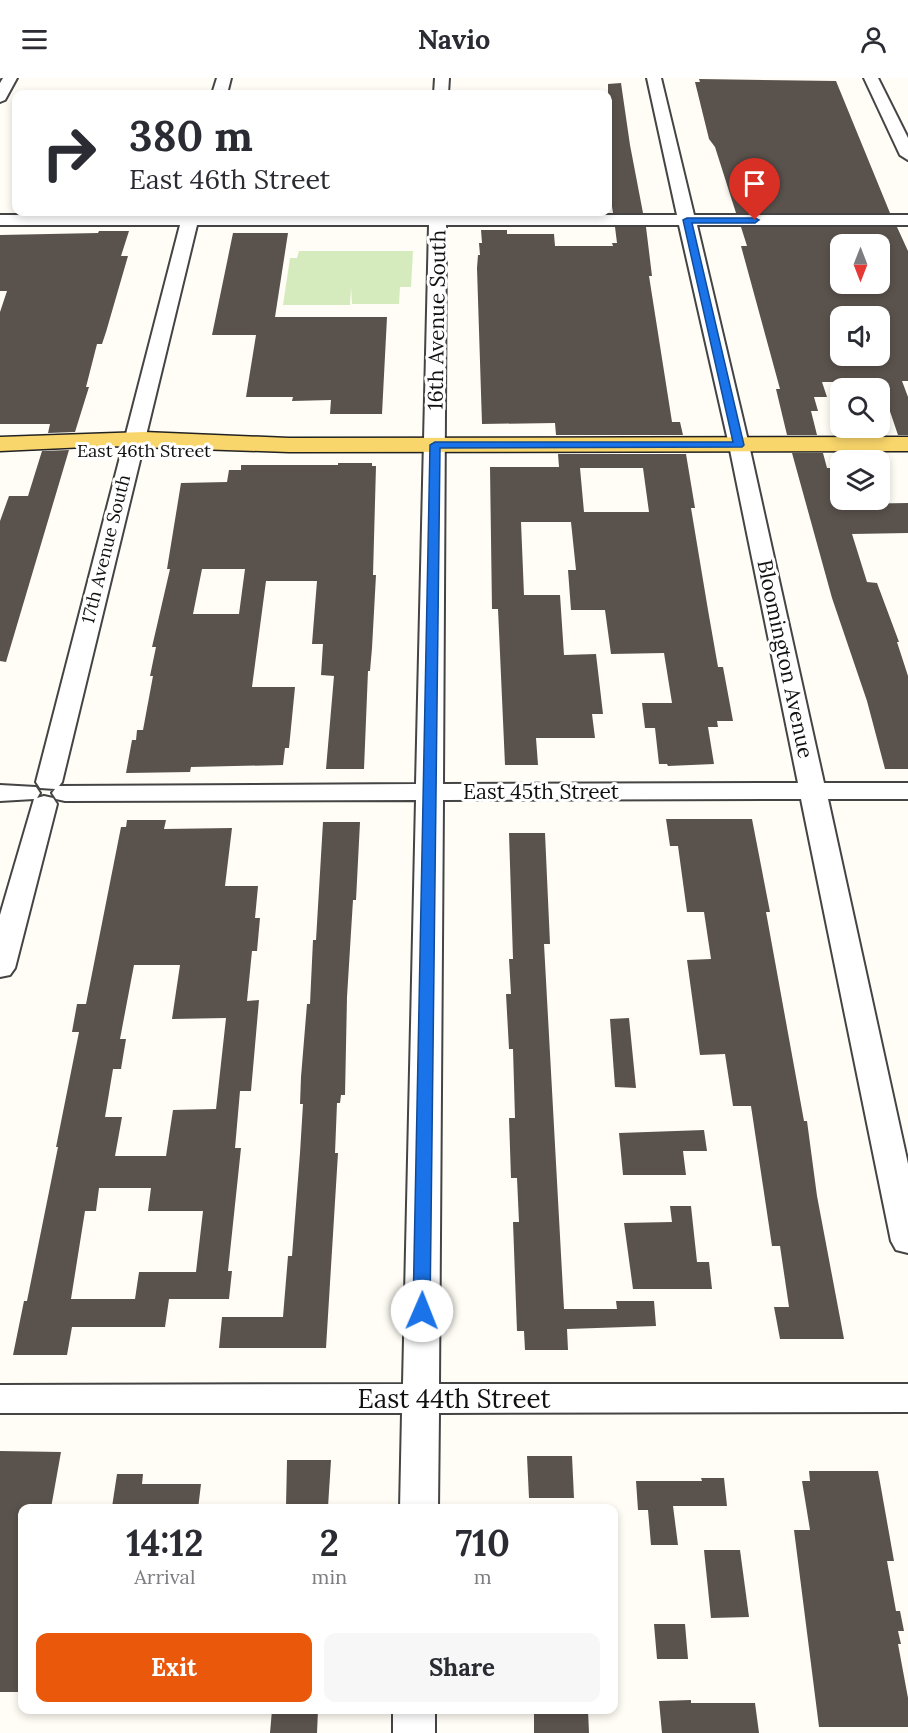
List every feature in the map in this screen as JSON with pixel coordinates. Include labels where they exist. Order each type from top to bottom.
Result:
[{"type":"main road","name":"East 46th Street","points":[[0,445],[51,451],[132,445],[215,450],[289,445],[908,444]]},
{"type":"street","points":[[0,97],[9,78]]},
{"type":"street","name":"Bloomington Avenue","points":[[654,78],[739,445],[908,1241]]},
{"type":"street","points":[[871,78],[908,155]]},
{"type":"street","points":[[0,220],[191,216],[438,216],[687,220],[908,220]]},
{"type":"street","name":"17th Avenue South","points":[[0,968],[47,793],[191,216]]},
{"type":"street","name":"16th Avenue South","points":[[418,1504],[438,216]]},
{"type":"street","name":"East 45th Street","points":[[0,793],[908,791]]},
{"type":"street","name":"East 44th Street","points":[[0,1399],[908,1398]]},
{"type":"street","points":[[414,1714],[414,1733]]},
{"type":"green space","points":[[299,251],[413,251],[411,287],[400,287],[399,304],[352,304],[351,287],[350,305],[283,305],[290,258],[297,258]]},
{"type":"building","points":[[699,79],[836,81],[890,213],[736,213],[715,147],[709,139],[695,82],[700,82]]},
{"type":"building","points":[[621,83],[643,213],[613,213],[612,90],[608,90],[608,84]]},
{"type":"building","points":[[615,227],[646,227],[652,276],[649,276],[672,422],[680,422],[683,435],[556,435],[555,423],[482,424],[477,268],[478,255],[480,255],[479,243],[482,243],[481,230],[507,230],[507,234],[554,234],[555,246],[613,246],[612,243],[617,243]]},
{"type":"building","points":[[741,227],[897,227],[908,251],[908,381],[902,381],[908,397],[908,435],[898,435],[890,411],[890,378],[830,378],[830,382],[822,382],[827,397],[814,397],[818,411],[811,411],[817,435],[787,435],[776,389],[780,389],[741,246],[747,246]]},
{"type":"building","points":[[99,231],[129,231],[121,256],[128,256],[102,344],[97,344],[86,387],[89,387],[75,432],[48,433],[50,424],[0,424],[0,312],[7,291],[0,291],[0,235],[98,233]]},
{"type":"building","points":[[233,233],[288,233],[275,317],[387,317],[382,414],[330,414],[331,400],[292,401],[293,397],[246,397],[256,335],[212,335]]},
{"type":"building","points":[[69,450],[6,662],[0,661],[0,521],[9,496],[28,496],[42,451]]},
{"type":"building","points":[[792,453],[823,453],[827,468],[830,468],[830,510],[890,510],[890,503],[908,503],[908,533],[852,534],[867,582],[877,583],[899,642],[897,642],[908,676],[908,769],[885,769],[867,701],[832,598]]},
{"type":"building","points":[[558,454],[686,454],[695,508],[691,508],[718,667],[723,667],[733,721],[717,721],[718,727],[708,727],[714,764],[668,766],[659,764],[655,728],[645,728],[642,703],[672,703],[664,653],[611,654],[605,610],[571,610],[568,570],[576,570],[571,522],[521,522],[524,595],[560,595],[564,655],[596,654],[603,714],[592,714],[595,738],[536,738],[538,765],[505,765],[498,609],[492,609],[490,467],[559,467]],"holes":[[[580,468],[643,468],[649,512],[584,512]]]},
{"type":"building","points":[[338,463],[372,463],[372,466],[376,466],[373,575],[376,575],[372,648],[370,671],[368,671],[364,769],[326,769],[334,676],[321,675],[323,644],[312,644],[317,581],[266,581],[252,687],[295,687],[289,748],[285,748],[283,765],[191,767],[190,772],[126,773],[132,740],[136,740],[137,730],[143,730],[153,676],[150,676],[156,647],[152,647],[170,569],[167,569],[181,483],[227,482],[229,470],[241,470],[241,465],[338,465]],"holes":[[[202,569],[245,569],[239,614],[193,614]]]},
{"type":"building","points":[[666,819],[752,819],[770,912],[766,912],[804,1121],[807,1121],[817,1196],[844,1339],[780,1339],[774,1307],[789,1307],[780,1246],[772,1246],[751,1106],[733,1106],[725,1054],[700,1055],[687,960],[711,959],[704,912],[687,912],[678,846],[670,846]]},
{"type":"building","points":[[127,820],[166,820],[164,829],[232,828],[225,886],[258,886],[255,918],[260,918],[257,951],[252,951],[247,1001],[259,1000],[251,1091],[240,1091],[235,1148],[241,1148],[228,1271],[232,1271],[229,1299],[169,1299],[165,1327],[72,1327],[67,1355],[13,1355],[24,1301],[27,1301],[79,1032],[72,1032],[77,1004],[86,1004],[121,827],[126,827]],"holes":[[[134,965],[180,965],[172,1019],[226,1018],[216,1109],[173,1110],[166,1156],[115,1156],[122,1117],[105,1117],[113,1069],[121,1069],[126,1039],[120,1039]],[[99,1188],[151,1188],[148,1211],[203,1211],[196,1272],[139,1272],[135,1299],[71,1299],[85,1211],[96,1211]]]},
{"type":"building","points":[[323,822],[360,822],[347,997],[345,1095],[341,1095],[340,1103],[337,1103],[335,1153],[338,1153],[326,1348],[219,1348],[222,1317],[283,1317],[288,1256],[292,1256],[303,1104],[300,1104],[301,1077],[307,1004],[310,1004],[313,940],[316,940]]},
{"type":"building","points":[[509,833],[545,833],[550,944],[544,944],[564,1309],[617,1309],[616,1301],[654,1301],[656,1326],[567,1329],[568,1350],[525,1350],[524,1331],[517,1331],[513,1222],[519,1222],[517,1178],[511,1178],[509,1118],[515,1118],[513,1049],[509,1049],[506,994],[511,994],[509,959],[513,959]]},
{"type":"building","points":[[629,1018],[636,1088],[615,1087],[610,1019]]},
{"type":"building","points":[[704,1130],[707,1151],[683,1151],[686,1175],[623,1175],[619,1133]]},
{"type":"building","points":[[670,1206],[691,1206],[697,1262],[709,1262],[712,1289],[633,1289],[624,1223],[672,1222]]},
{"type":"building","points":[[0,1451],[61,1452],[52,1504],[18,1504],[18,1692],[0,1692]]},
{"type":"building","points":[[527,1456],[572,1456],[574,1498],[529,1498]]},
{"type":"building","points":[[287,1460],[331,1460],[328,1504],[286,1504]]},
{"type":"building","points":[[809,1471],[878,1471],[894,1561],[887,1561],[896,1611],[900,1611],[904,1631],[898,1631],[901,1644],[898,1644],[908,1698],[908,1727],[819,1727],[794,1530],[810,1530],[802,1481],[810,1481]]},
{"type":"building","points":[[117,1474],[143,1474],[142,1484],[201,1484],[199,1504],[112,1504]]},
{"type":"building","points":[[701,1478],[724,1478],[727,1506],[673,1506],[678,1545],[651,1545],[648,1510],[638,1510],[636,1481],[702,1481]]},
{"type":"building","points":[[704,1550],[740,1550],[749,1617],[711,1618]]},
{"type":"building","points":[[654,1624],[685,1624],[688,1659],[657,1659]]},
{"type":"building","points":[[691,1700],[691,1703],[755,1703],[759,1733],[662,1733],[659,1701]]},
{"type":"building","points":[[272,1714],[318,1714],[317,1733],[270,1733]]},
{"type":"building","points":[[534,1714],[588,1714],[589,1733],[534,1733]]},
{"type":"route","points":[[422,1311],[435,445],[739,445],[687,220],[755,220]]}]
